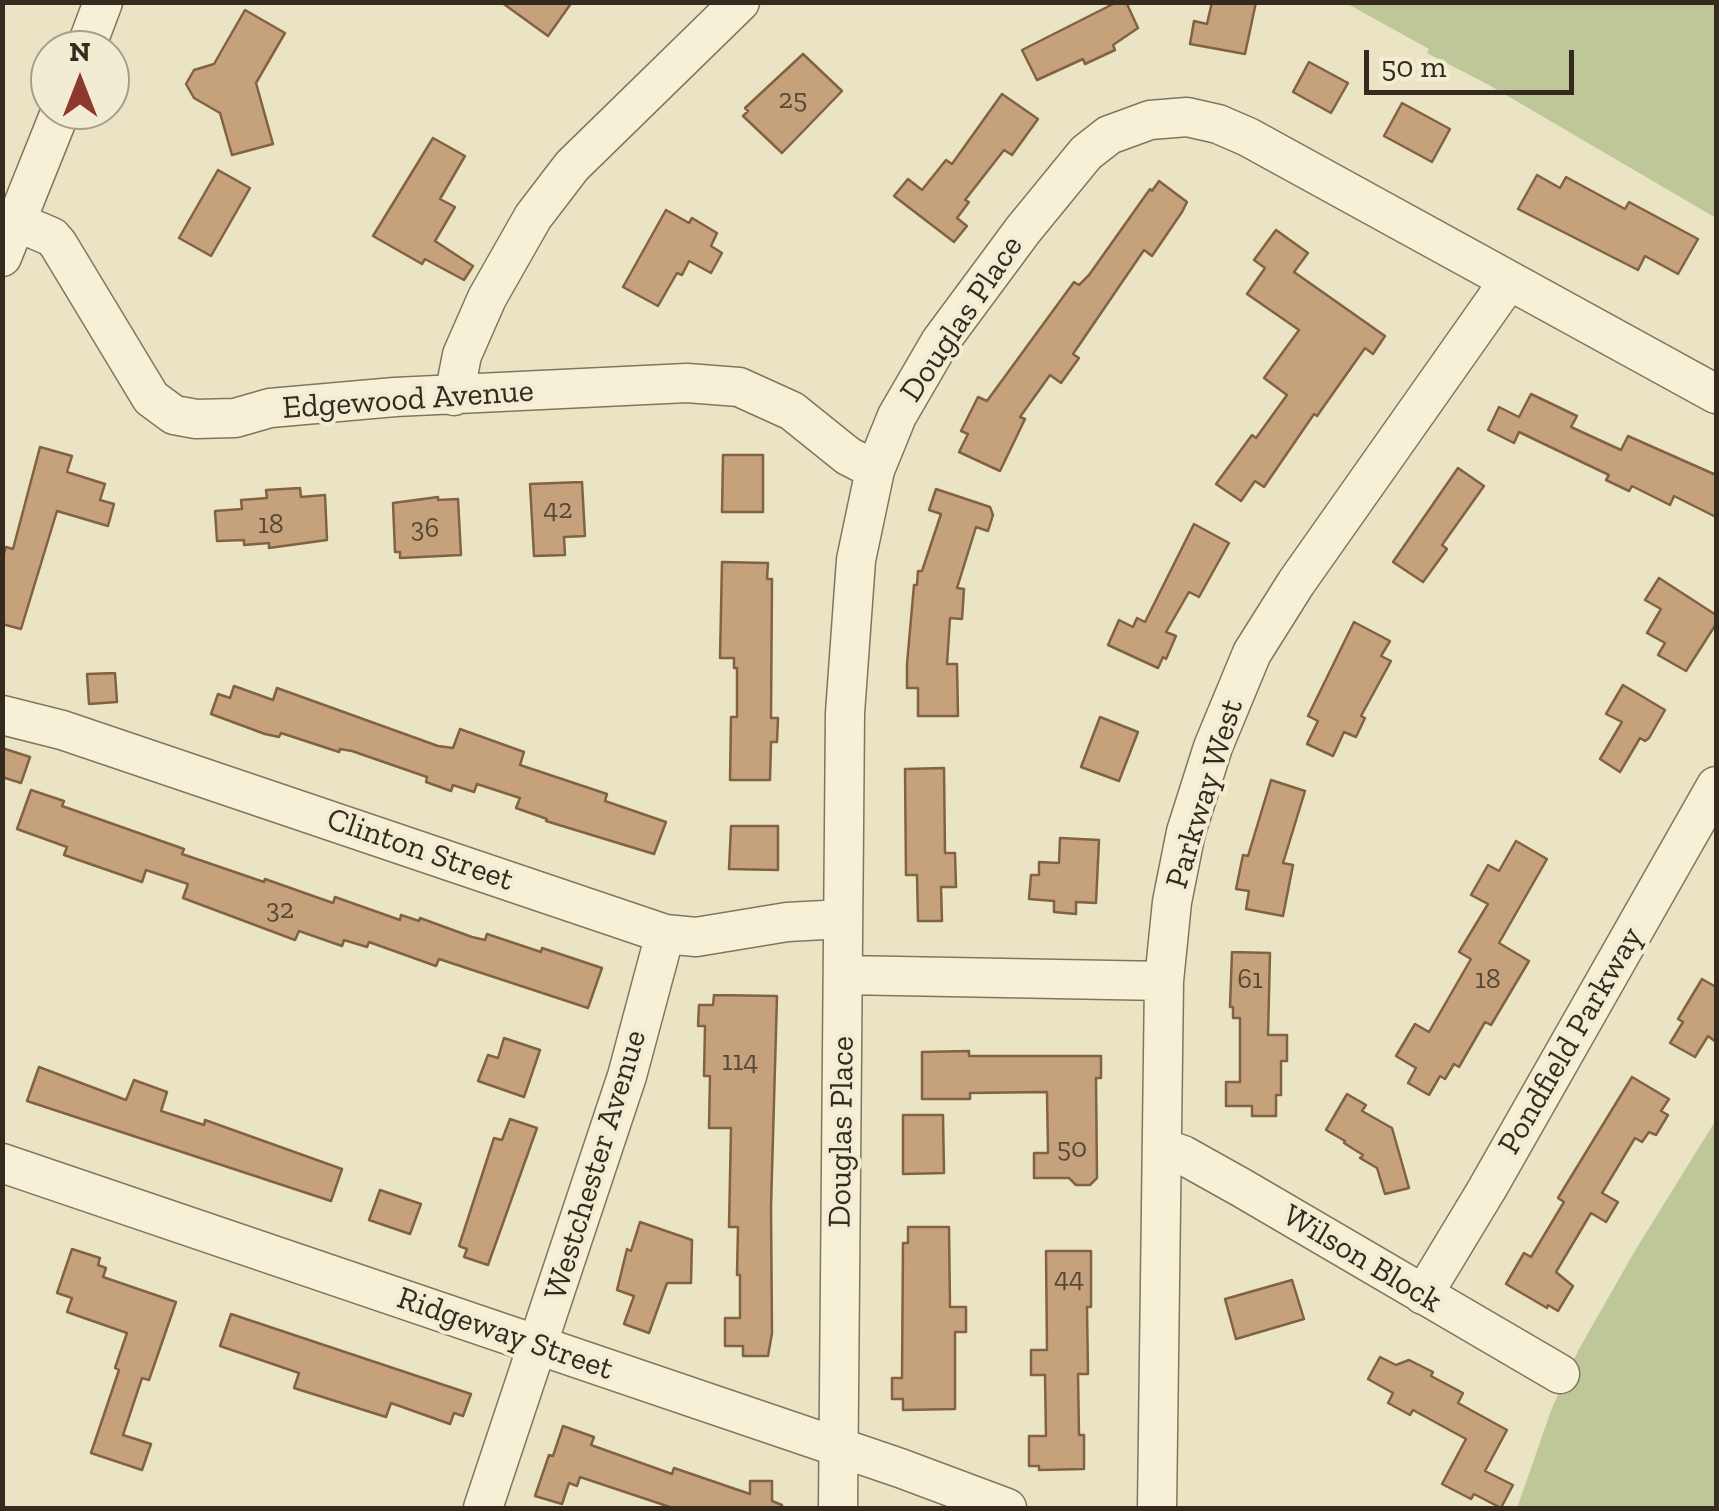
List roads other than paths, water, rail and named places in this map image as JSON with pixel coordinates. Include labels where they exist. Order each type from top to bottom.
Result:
[{"type":"street","points":[[92,30],[103,2]]},
{"type":"street","points":[[454,396],[462,356],[487,298],[532,217],[572,166],[733,5]]},
{"type":"street","name":"Douglas Place","points":[[838,1508],[845,713],[856,560],[875,470],[897,416],[940,342],[1023,230],[1086,153],[1109,135],[1150,120],[1187,117],[1218,124],[1716,394]]},
{"type":"street","points":[[2,258],[53,130]]},
{"type":"street","name":"Edgewood Avenue","points":[[16,222],[52,237],[58,244],[150,398],[174,415],[235,418],[270,408],[454,396],[687,384],[740,387],[792,410],[848,456],[875,470]]},
{"type":"street","name":"Parkway West","points":[[1157,1508],[1164,981],[1172,902],[1186,832],[1213,747],[1252,653],[1316,554],[1508,282]]},
{"type":"street","name":"Clinton Street","points":[[2,715],[62,730],[665,934],[696,937],[787,922],[843,920]]},
{"type":"street","name":"Pondfield Parkway","points":[[1423,1295],[1716,786]]},
{"type":"street","name":"Westchester Avenue","points":[[483,1508],[626,1076],[665,934]]},
{"type":"street","points":[[843,975],[1164,981]]},
{"type":"street","name":"Wilson Block","points":[[1163,1148],[1242,1188],[1560,1374]]},
{"type":"street","name":"Ridgeway Street","points":[[2,1163],[1007,1508]]}]
